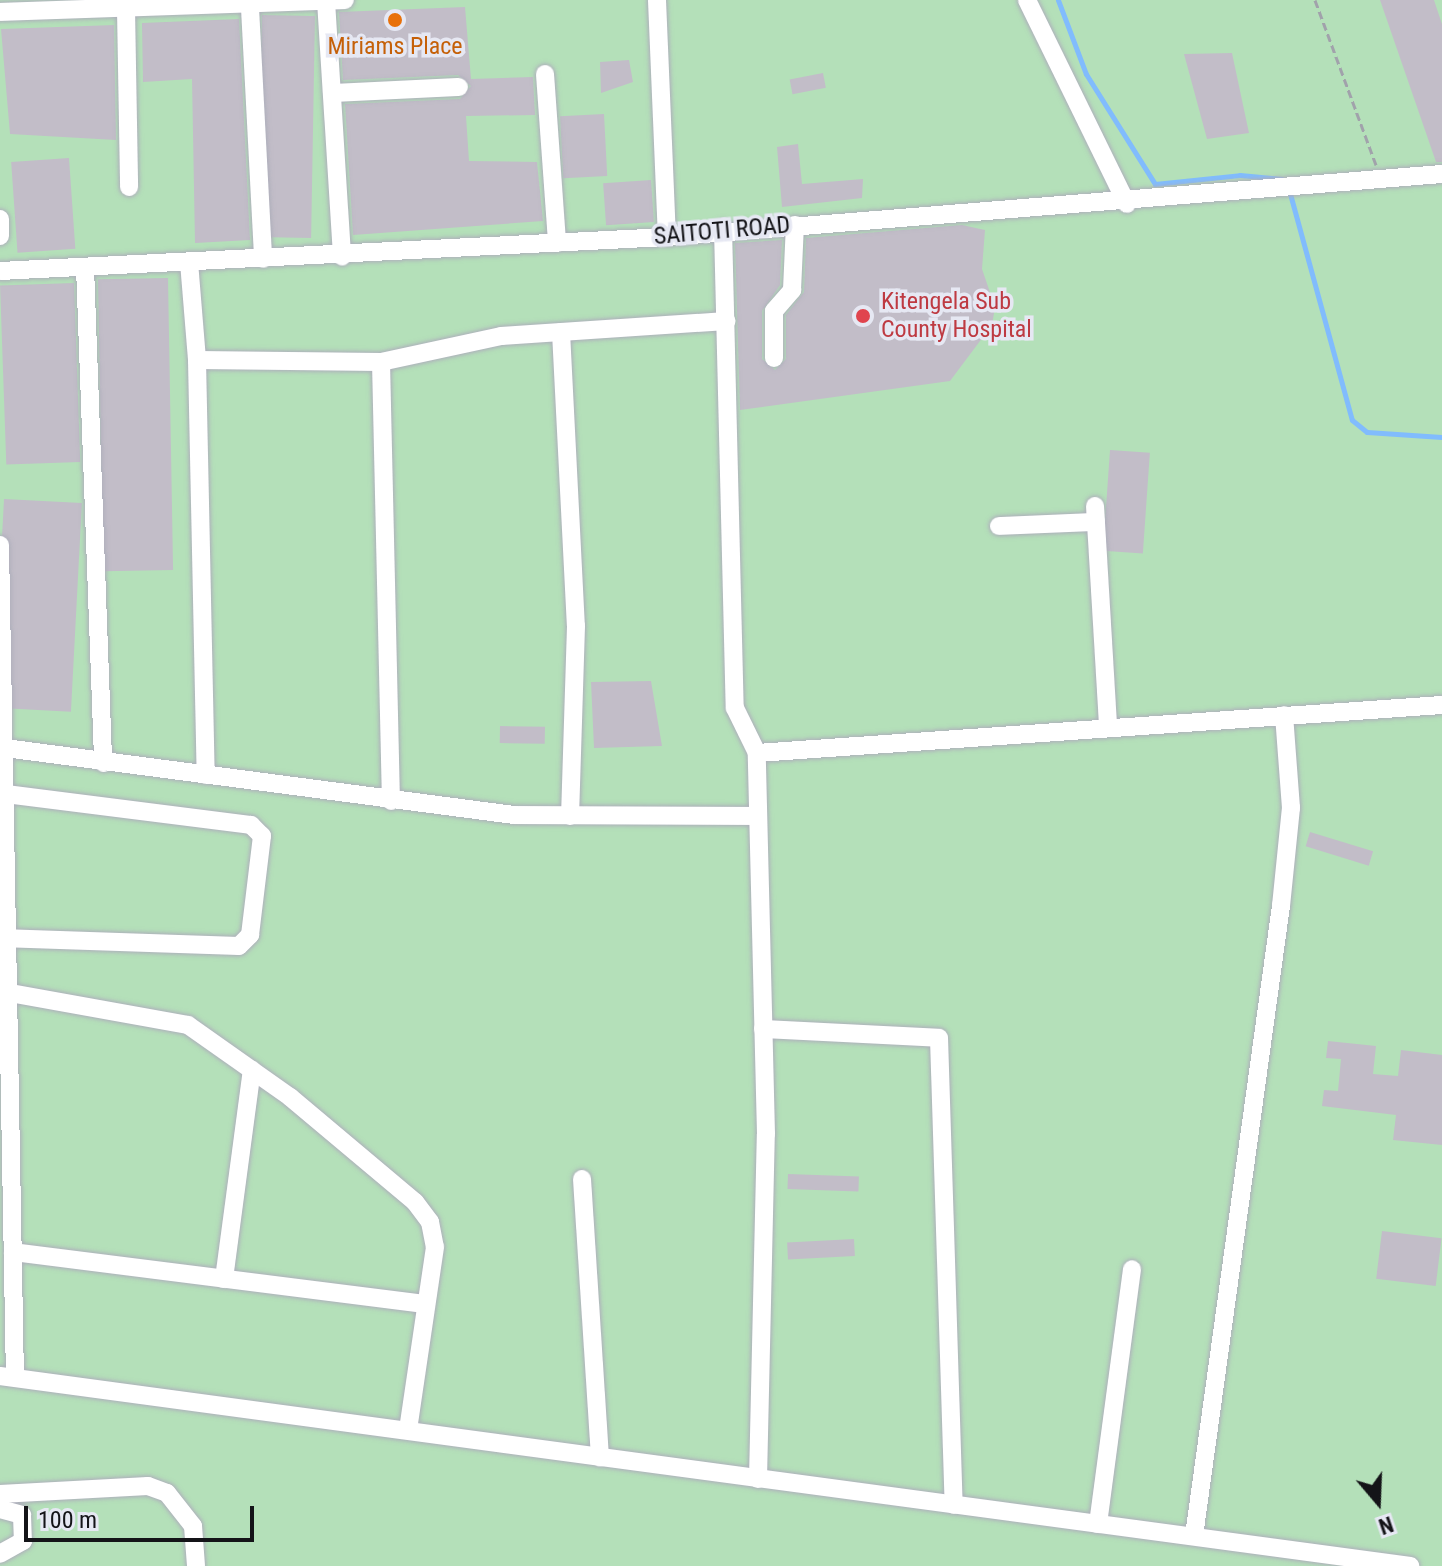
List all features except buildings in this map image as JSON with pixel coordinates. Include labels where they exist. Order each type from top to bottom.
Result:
[{"type":"street","points":[[8,8],[89,5],[126,9],[250,8],[345,0]]},
{"type":"street","points":[[657,0],[667,237]]},
{"type":"street","points":[[1027,0],[1127,204]]},
{"type":"street","points":[[326,1],[342,256]]},
{"type":"street","points":[[250,8],[263,259]]},
{"type":"street","points":[[126,9],[129,187]]},
{"type":"street","points":[[545,74],[557,243]]},
{"type":"street","points":[[332,93],[459,87]]},
{"type":"street","name":"SAITOTI ROAD","points":[[0,271],[342,256],[667,237],[723,229],[1127,204],[1442,174]]},
{"type":"street","points":[[0,219],[0,236]]},
{"type":"street","points":[[774,358],[774,311],[792,290],[795,225]]},
{"type":"street","points":[[723,229],[735,708],[757,753],[763,1029],[758,1479]]},
{"type":"street","points":[[189,262],[197,360],[206,775]]},
{"type":"street","points":[[85,267],[103,763]]},
{"type":"street","points":[[197,360],[381,362],[501,336],[727,321]]},
{"type":"street","points":[[561,332],[576,626],[570,816]]},
{"type":"street","points":[[381,362],[391,801]]},
{"type":"street","points":[[999,526],[1095,514],[1108,727]]},
{"type":"street","points":[[0,545],[7,794],[5,938],[10,993],[13,1252],[7,1376],[1410,1566]]},
{"type":"street","points":[[757,753],[1442,705]]},
{"type":"street","points":[[1194,1536],[1282,892],[1291,808],[1284,715]]},
{"type":"street","points":[[5,748],[391,801],[570,816],[758,816]]},
{"type":"street","points":[[5,938],[239,946],[250,935],[262,836],[251,825],[7,794]]},
{"type":"street","points":[[10,993],[188,1025],[252,1070],[430,1222],[435,1247],[408,1430]]},
{"type":"street","points":[[763,1029],[939,1038],[954,1505]]},
{"type":"street","points":[[224,1279],[252,1070]]},
{"type":"street","points":[[582,1179],[600,1457]]},
{"type":"street","points":[[13,1252],[426,1304]]},
{"type":"street","points":[[1098,1524],[1132,1269]]},
{"type":"street","points":[[0,1494],[148,1486],[167,1493],[193,1526],[196,1566]]},
{"type":"street","points":[[0,1509],[22,1515],[23,1541],[0,1554]]},
{"type":"path","points":[[1315,0],[1381,180]]},
{"type":"green space","points":[[0,0],[1442,0],[1442,1566],[0,1566]]},
{"type":"waterway","points":[[1058,0],[1086,74],[1155,184],[1240,175],[1282,179]]},
{"type":"waterway","points":[[1289,190],[1352,420],[1367,432],[1442,437]]},
{"type":"place","name":"Miriams Place","points":[[395,20]]},
{"type":"place","name":"Kitengela Sub County Hospital","points":[[863,316]]}]
